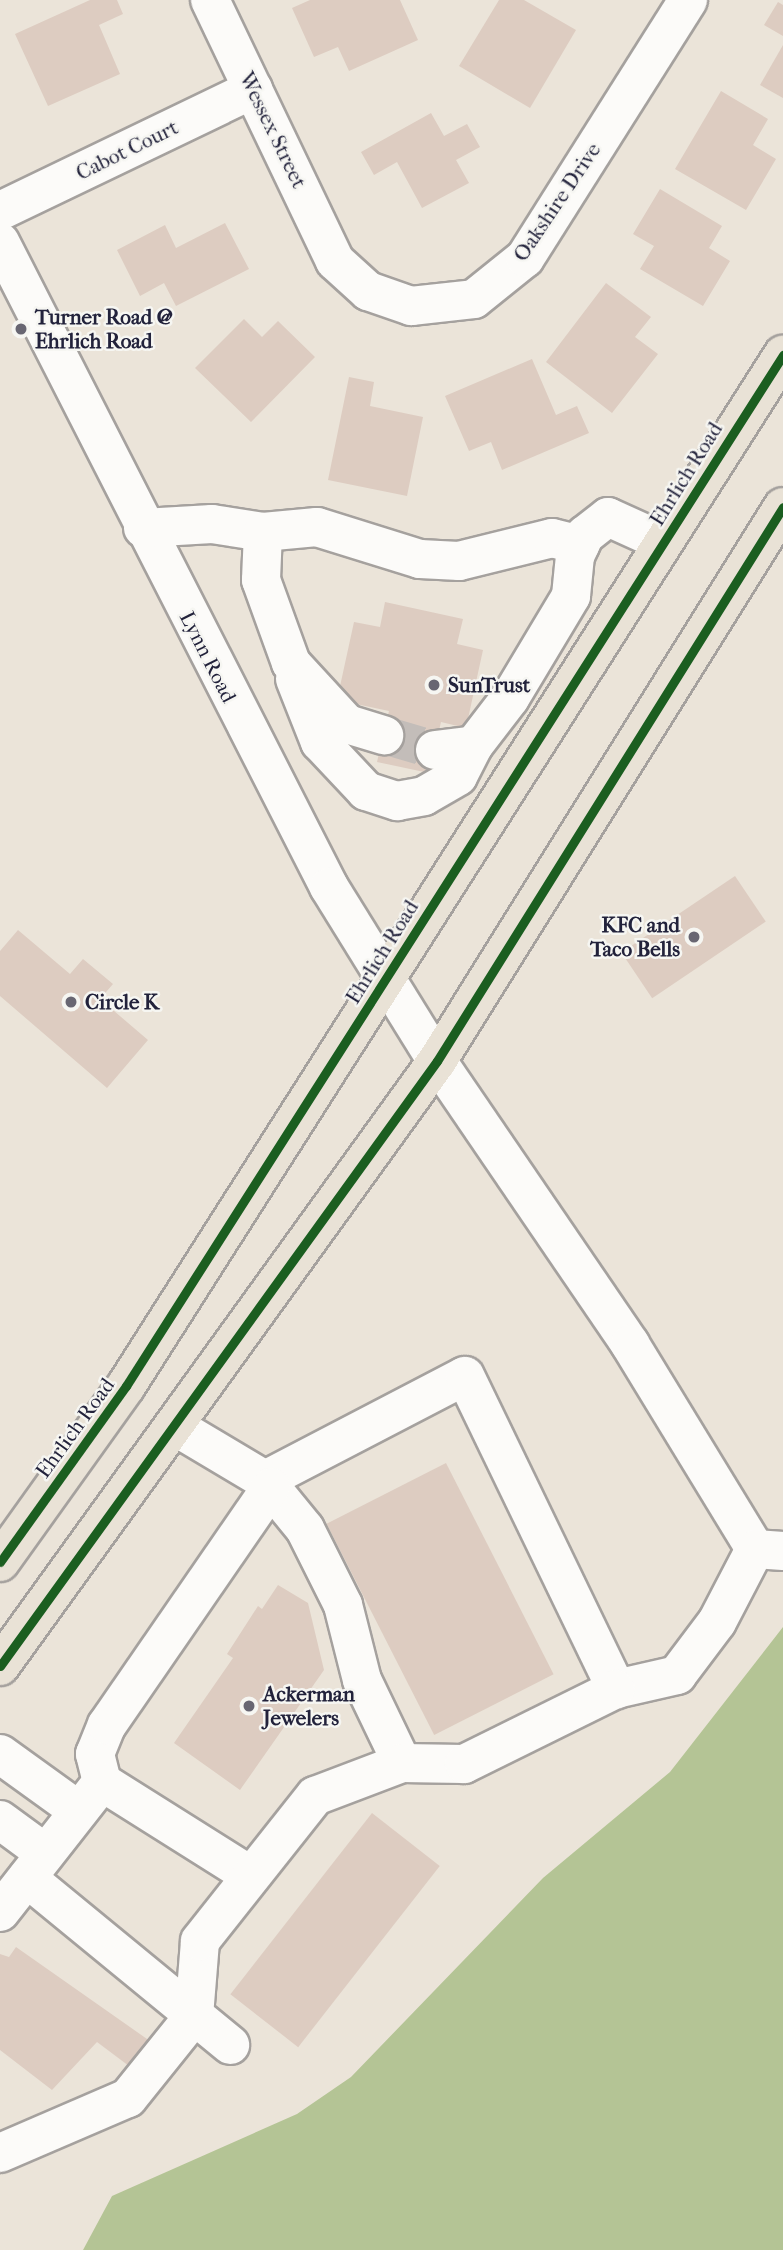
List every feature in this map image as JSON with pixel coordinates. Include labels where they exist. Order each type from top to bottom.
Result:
[{"type":"main road","name":"Ehrlich Road","points":[[0,1562],[126,1386],[783,355]]},
{"type":"main road","points":[[0,1667],[176,1427],[437,1061],[783,507]]},
{"type":"street","name":"Wessex Street","points":[[210,0],[335,261]]},
{"type":"street","name":"Oakshire Drive","points":[[335,261],[368,291],[411,306],[474,299],[525,258],[688,0]]},
{"type":"street","name":"Cabot Court","points":[[0,211],[253,89]]},
{"type":"street","name":"Lynn Road","points":[[0,242],[299,833],[385,980],[437,1061],[769,1550]]},
{"type":"street","points":[[263,532],[261,580],[320,742],[366,791],[397,801],[424,796],[458,776],[474,745],[571,596],[580,545],[608,517],[663,542]]},
{"type":"street","points":[[143,528],[212,524],[263,532],[317,527],[420,559],[459,561],[552,538],[580,545]]},
{"type":"street","points":[[291,663],[347,724],[384,736]]},
{"type":"street","points":[[435,750],[474,745]]},
{"type":"street","points":[[0,1912],[91,1796],[95,1754],[107,1725],[268,1483],[464,1376],[616,1689]]},
{"type":"street","points":[[176,1427],[268,1483],[305,1529],[343,1605],[362,1681],[402,1763]]},
{"type":"street","points":[[0,2153],[128,2098],[194,2016],[200,1941],[315,1796],[402,1763],[464,1764],[616,1689],[677,1675],[769,1550]]},
{"type":"street","points":[[0,1754],[251,1876]]},
{"type":"street","points":[[0,1820],[36,1865],[194,2016],[230,2045]]},
{"type":"green space","points":[[783,1627],[783,2250],[83,2250],[112,2196],[297,2114],[351,2077],[543,1878],[670,1772]]},
{"type":"building","points":[[90,0],[117,0],[123,14],[99,25],[120,74],[48,106],[15,34]]},
{"type":"building","points":[[310,0],[400,0],[418,40],[349,71],[338,47],[314,57],[292,8]]},
{"type":"building","points":[[499,0],[524,0],[576,30],[530,108],[459,66]]},
{"type":"building","points":[[778,2],[783,5],[783,36],[764,25]]},
{"type":"building","points":[[783,45],[783,98],[760,85]]},
{"type":"building","points":[[721,91],[768,119],[753,145],[776,159],[746,210],[675,169]]},
{"type":"building","points":[[431,113],[444,136],[467,124],[480,147],[456,160],[469,183],[422,208],[397,162],[374,175],[361,152]]},
{"type":"building","points":[[660,189],[722,226],[709,248],[730,261],[703,306],[640,269],[654,246],[633,234]]},
{"type":"building","points":[[225,223],[249,269],[176,306],[164,283],[140,296],[117,250],[165,225],[176,248]]},
{"type":"building","points":[[606,283],[651,317],[635,337],[658,354],[612,413],[546,362]]},
{"type":"building","points":[[244,319],[262,337],[278,321],[315,357],[251,422],[195,368]]},
{"type":"building","points":[[532,359],[556,415],[577,406],[589,433],[502,470],[491,442],[469,451],[445,396]]},
{"type":"building","points":[[349,377],[374,382],[370,406],[423,417],[407,496],[328,480]]},
{"type":"building","points":[[385,602],[463,619],[457,644],[483,650],[466,728],[441,722],[429,773],[377,762],[389,711],[337,700],[354,622],[380,627]]},
{"type":"building","name":"KFC and Taco Bells","points":[[735,876],[766,922],[652,998],[621,953]]},
{"type":"building","points":[[18,930],[70,974],[83,959],[113,984],[100,999],[148,1040],[107,1088],[0,996],[0,951]]},
{"type":"building","points":[[446,1463],[554,1674],[434,1735],[327,1524]]},
{"type":"building","name":"Ackerman Jewelers","points":[[278,1585],[308,1603],[324,1670],[240,1790],[174,1743],[233,1658],[227,1654],[258,1606],[262,1609]]},
{"type":"building","points":[[372,1813],[440,1866],[298,2047],[230,1994]]},
{"type":"building","points":[[16,1947],[157,2046],[137,2072],[97,2042],[52,2090],[0,2050],[0,1954],[9,1957]]},
{"type":"tunnel","points":[[384,735],[435,750]]},
{"type":"cycle path","points":[[0,1562],[126,1386],[783,355]]},
{"type":"cycle path","points":[[0,1666],[437,1061],[783,507]]},
{"type":"place","name":"Turner Road @ Ehrlich Road","points":[[21,329]]},
{"type":"place","name":"SunTrust","points":[[434,685]]},
{"type":"place","name":"KFC and Taco Bells","points":[[694,937]]},
{"type":"place","name":"Circle K","points":[[71,1002]]},
{"type":"place","name":"Ackerman Jewelers","points":[[249,1706]]}]
